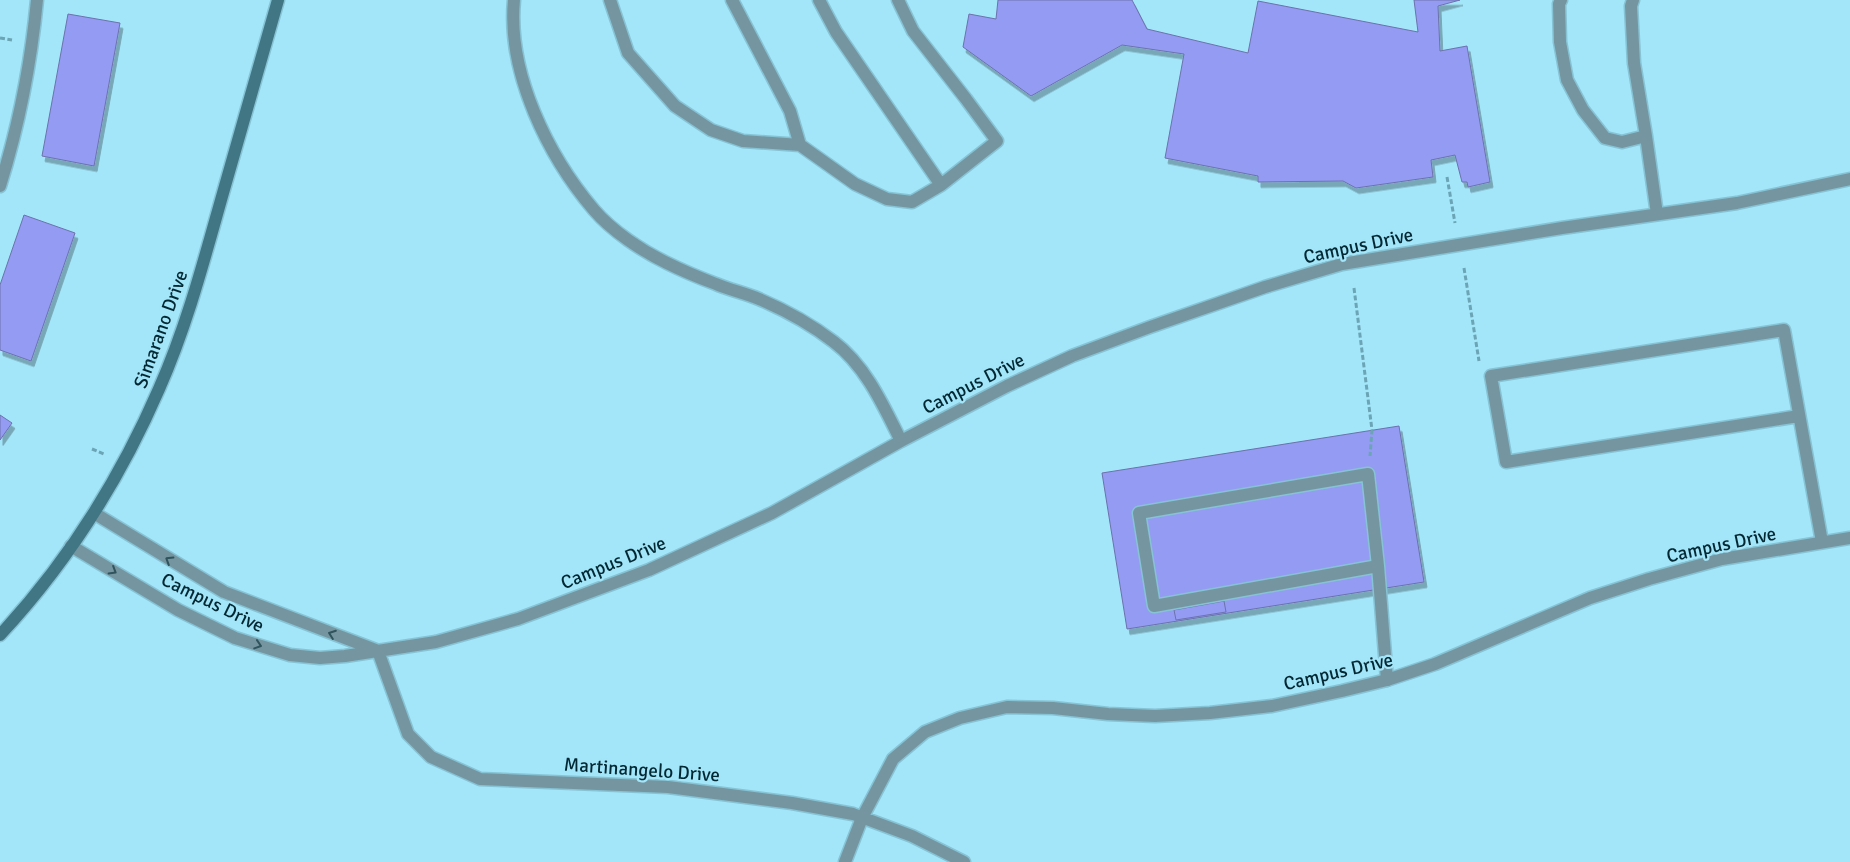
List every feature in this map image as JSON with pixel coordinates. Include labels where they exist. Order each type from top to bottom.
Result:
[{"type":"street","points":[[0,186],[22,102],[37,0]]},
{"type":"street","name":"Simarano Drive","points":[[0,635],[48,579],[94,513],[124,463],[150,409],[186,321],[278,0]]},
{"type":"street","points":[[514,0],[513,11],[517,56],[534,115],[562,168],[595,211],[628,240],[667,263],[715,284],[758,298],[800,320],[835,342],[859,366],[882,404],[901,441]]},
{"type":"street","points":[[610,0],[628,52],[675,106],[711,130],[743,141],[800,145],[855,184],[887,200],[912,202],[941,185],[997,141],[913,31],[898,0]]},
{"type":"street","points":[[732,0],[790,111],[800,145]]},
{"type":"street","points":[[819,0],[836,32],[941,185]]},
{"type":"street","points":[[1561,0],[1559,4],[1560,42],[1567,80],[1582,110],[1605,138],[1622,142],[1646,136]]},
{"type":"street","points":[[1634,0],[1631,6],[1634,63],[1657,214]]},
{"type":"street","name":"Campus Drive","points":[[71,546],[178,610],[235,638],[290,655],[320,658],[436,642],[518,619],[649,570],[772,513],[901,441],[1007,386],[1072,356],[1256,290],[1334,266],[1415,251],[1737,203],[1850,179]]},
{"type":"street","points":[[1800,416],[1506,462],[1491,376],[1784,330],[1800,416],[1822,542]]},
{"type":"street","points":[[1378,566],[1154,606],[1139,513],[1368,474],[1378,566],[1387,680]]},
{"type":"street","name":"Campus Drive","points":[[94,513],[224,592],[378,651]]},
{"type":"street","name":"Campus Drive","points":[[845,862],[862,818],[893,760],[925,732],[960,718],[1008,707],[1053,708],[1108,714],[1155,716],[1210,713],[1272,706],[1387,680],[1435,664],[1590,598],[1649,579],[1722,559],[1850,538]]},
{"type":"street","name":"Martinangelo Drive","points":[[378,651],[408,734],[430,757],[480,779],[668,787],[792,803],[853,814],[912,836],[964,862]]},
{"type":"path","points":[[1447,177],[1456,224]]},
{"type":"path","points":[[1464,268],[1478,359],[1491,376]]},
{"type":"path","points":[[1354,288],[1372,430]]},
{"type":"path","points":[[92,449],[104,454]]},
{"type":"building","points":[[998,0],[1132,0],[1147,29],[1248,53],[1258,1],[1418,32],[1414,0],[1460,0],[1438,6],[1440,51],[1467,46],[1490,182],[1468,187],[1467,182],[1462,182],[1455,155],[1431,160],[1433,177],[1356,188],[1343,181],[1258,182],[1258,176],[1165,158],[1184,54],[1122,45],[1031,96],[963,47],[969,14],[996,19]]},
{"type":"building","points":[[68,14],[120,23],[94,166],[42,156]]},
{"type":"building","points":[[24,215],[75,233],[31,361],[0,350],[0,285]]},
{"type":"building","points":[[0,415],[12,423],[0,440]]},
{"type":"building","points":[[1399,426],[1424,582],[1127,629],[1102,473]]},
{"type":"building","points":[[1224,601],[1226,612],[1176,620],[1174,610]]}]
